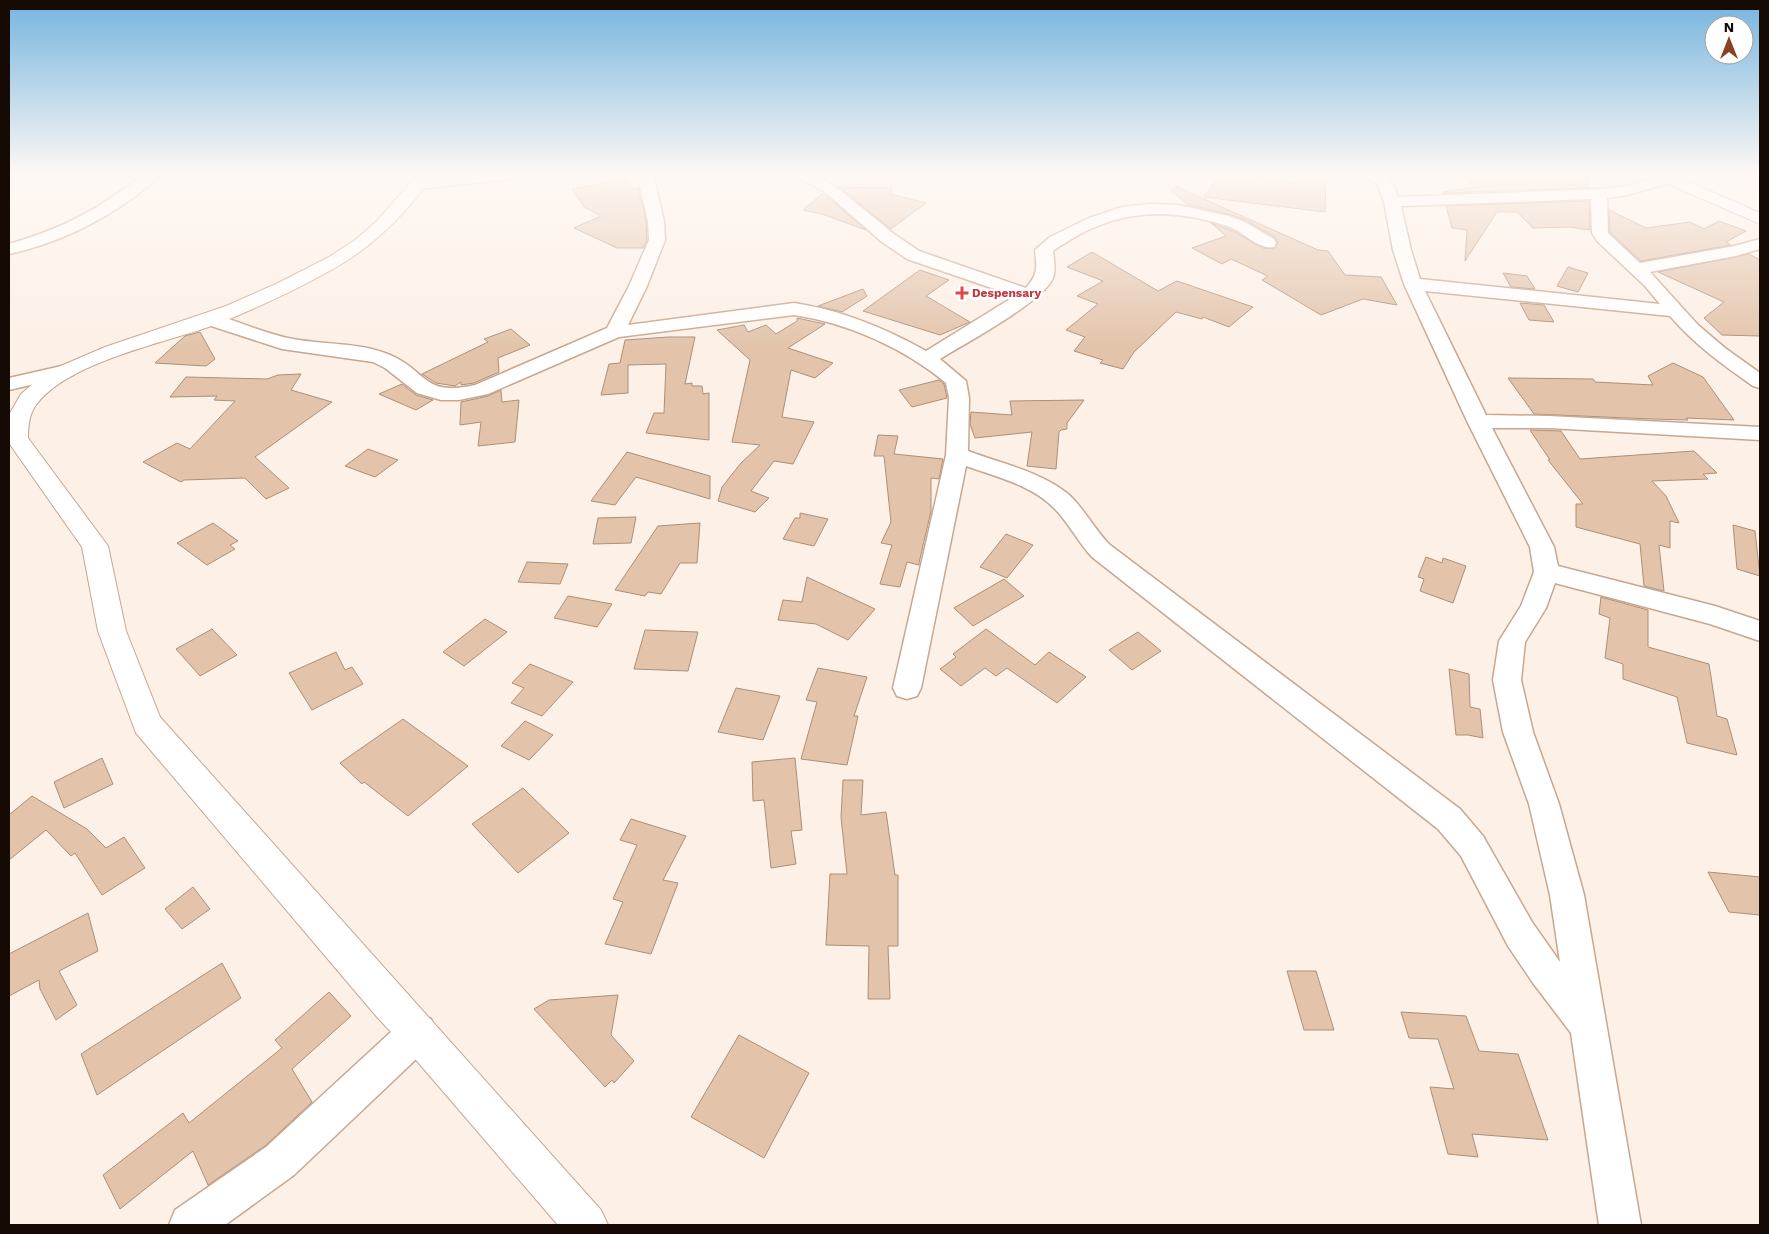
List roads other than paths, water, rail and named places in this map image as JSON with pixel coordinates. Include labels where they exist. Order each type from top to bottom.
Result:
[{"type":"street","points":[[9,249],[65,232]]},
{"type":"street","points":[[375,232],[346,253],[308,276],[209,319],[98,357],[66,371],[28,399],[18,418],[17,438],[95,546],[112,631],[147,724],[384,997],[418,1032],[586,1225]]},
{"type":"street","points":[[615,332],[638,286],[657,240],[657,232]]},
{"type":"street","points":[[881,232],[898,246],[914,255],[1030,295]]},
{"type":"street","points":[[927,359],[1030,295],[1044,278],[1046,267],[1044,250],[1051,242],[1072,232]]},
{"type":"street","points":[[1249,232],[1268,244]]},
{"type":"street","points":[[1398,232],[1413,284],[1478,421],[1542,547],[1547,572],[1533,608],[1512,640],[1507,680],[1518,732],[1544,804],[1567,895],[1620,1225]]},
{"type":"street","points":[[1600,232],[1604,241],[1637,269],[1666,298],[1691,329],[1718,352],[1760,382]]},
{"type":"street","points":[[1637,269],[1736,251],[1760,244]]},
{"type":"street","points":[[1413,284],[1675,311]]},
{"type":"street","points":[[209,319],[292,346],[377,356],[394,364],[420,387],[434,394],[447,395],[461,395],[481,390],[615,332],[794,309],[812,310],[884,337],[927,359],[956,381],[959,398],[957,455],[907,688]]},
{"type":"street","points":[[9,384],[66,371]]},
{"type":"street","points":[[1478,421],[1549,422],[1760,433]]},
{"type":"street","points":[[957,455],[1021,480],[1058,498],[1068,508],[1090,541],[1101,551],[1449,818],[1472,846],[1520,934],[1590,1029]]},
{"type":"street","points":[[1547,572],[1715,616],[1760,631]]},
{"type":"street","points":[[190,1225],[280,1161],[418,1032]]},
{"type":"place","name":"Despensary","points":[[962,293]]}]
